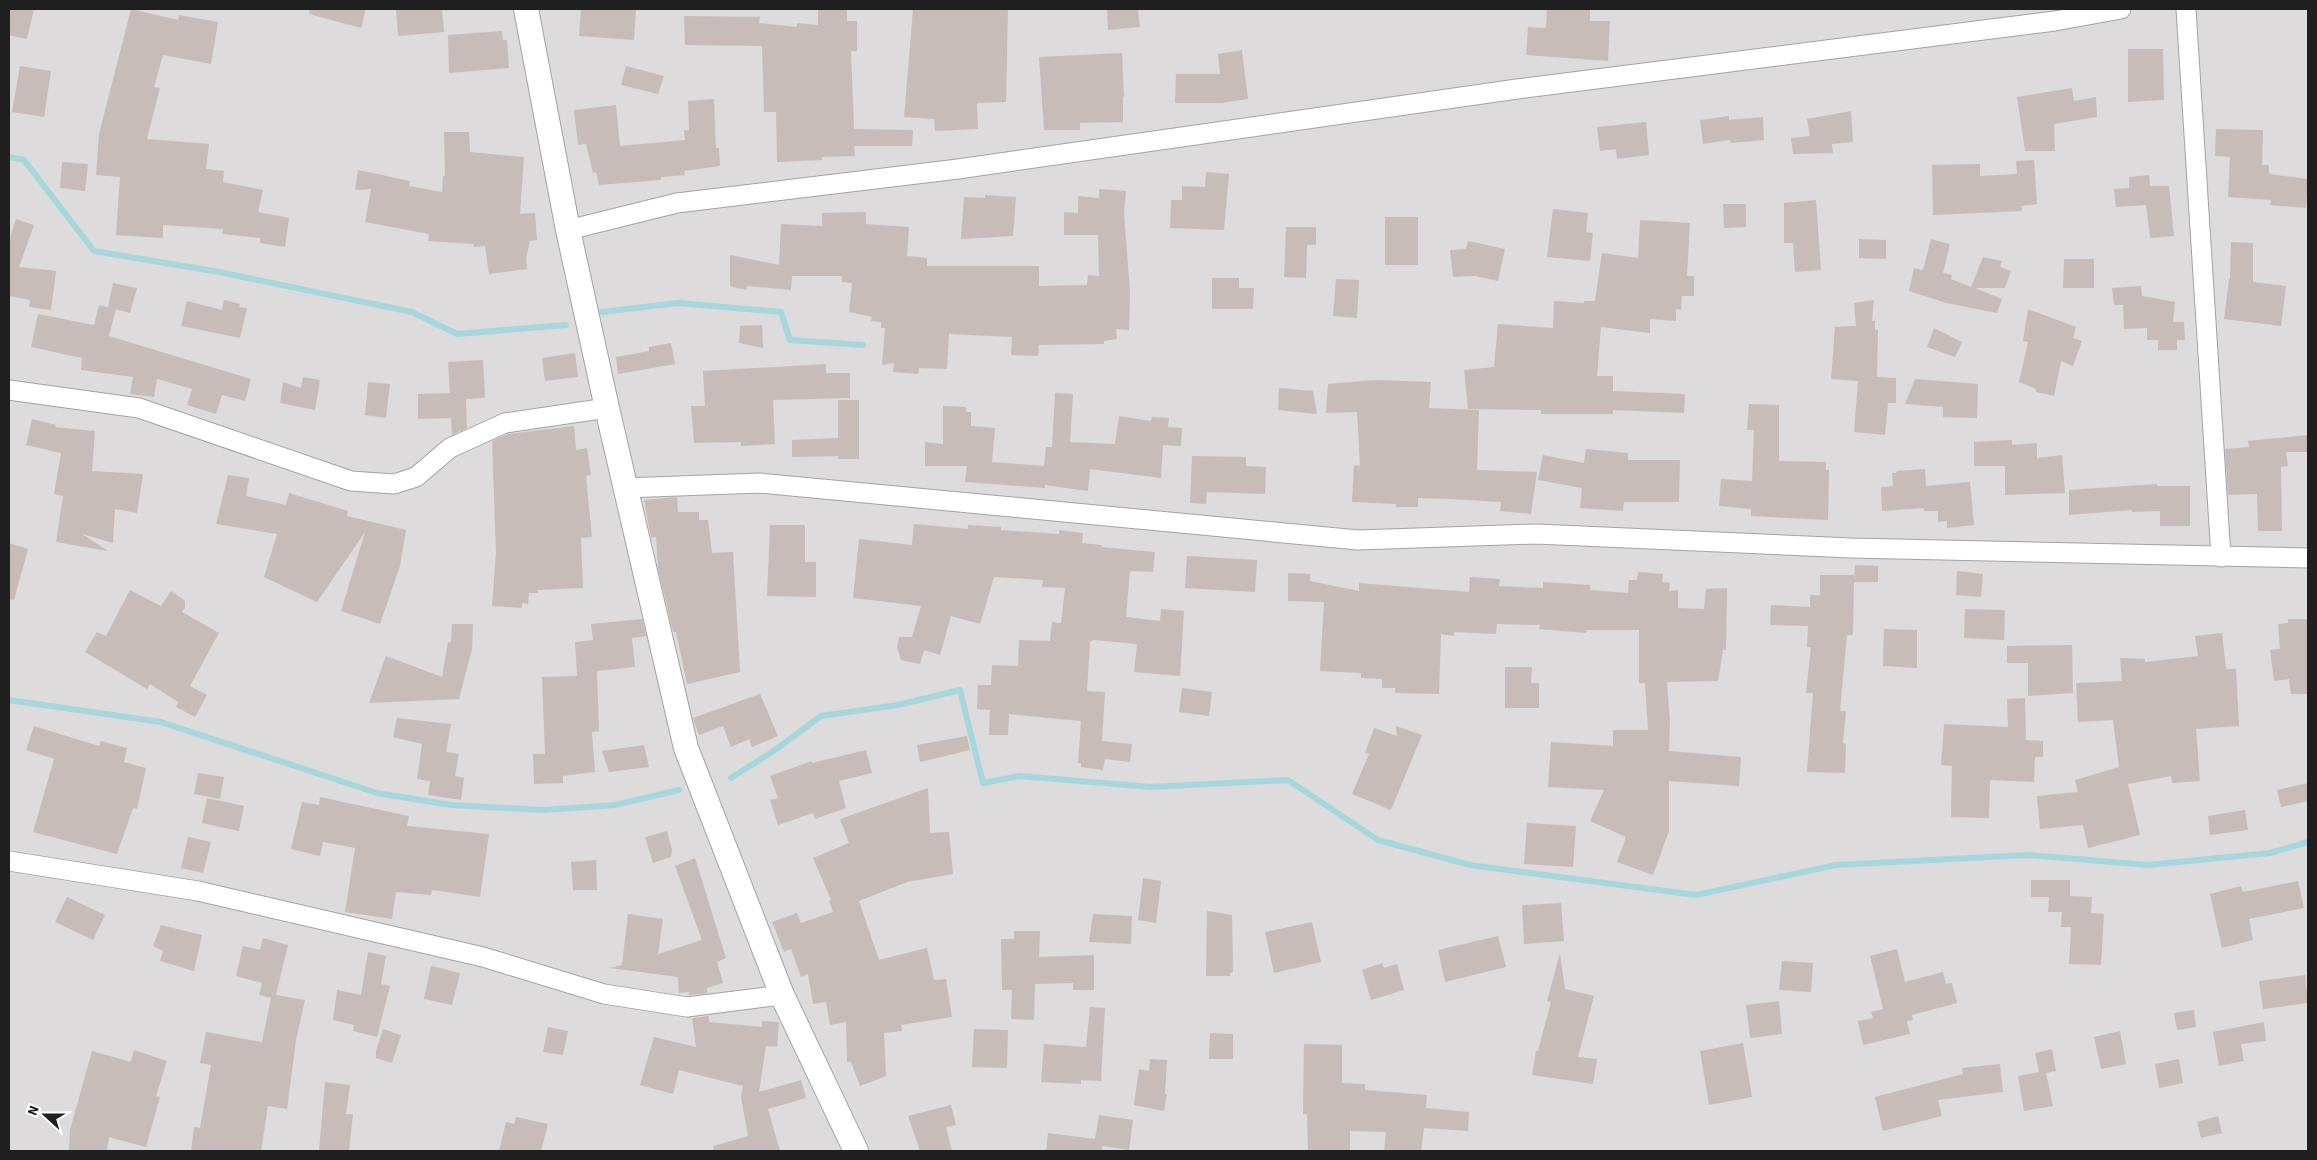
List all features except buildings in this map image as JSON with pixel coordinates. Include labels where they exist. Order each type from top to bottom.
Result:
[{"type":"street","points":[[526,9],[568,230],[624,488],[686,748],[782,995],[856,1151]]},
{"type":"street","points":[[568,230],[677,203],[958,169],[1517,88],[2055,22],[2120,9]]},
{"type":"street","points":[[2186,9],[2221,557]]},
{"type":"street","points":[[9,390],[139,408],[351,481],[394,484],[416,477],[450,448],[505,423],[607,408]]},
{"type":"street","points":[[624,488],[760,483],[1358,540],[1536,534],[1851,548],[2308,558]]},
{"type":"street","points":[[9,861],[198,891],[482,956],[604,994],[687,1007],[782,995]]},
{"type":"shaded area","points":[[9,9],[2308,9],[2308,1151],[9,1151]]},
{"type":"waterway","points":[[9,157],[24,160],[94,251],[219,272],[412,312],[457,334],[566,325]]},
{"type":"waterway","points":[[602,312],[678,303],[781,312],[790,340],[863,345]]},
{"type":"waterway","points":[[731,778],[775,750],[821,716],[898,705],[960,690],[983,783],[1019,776],[1151,787],[1288,780],[1378,840],[1470,865],[1696,895],[1836,865],[2028,855],[2148,865],[2270,853],[2308,842]]},
{"type":"waterway","points":[[9,700],[161,722],[377,793],[451,805],[544,810],[615,805],[679,790]]}]
